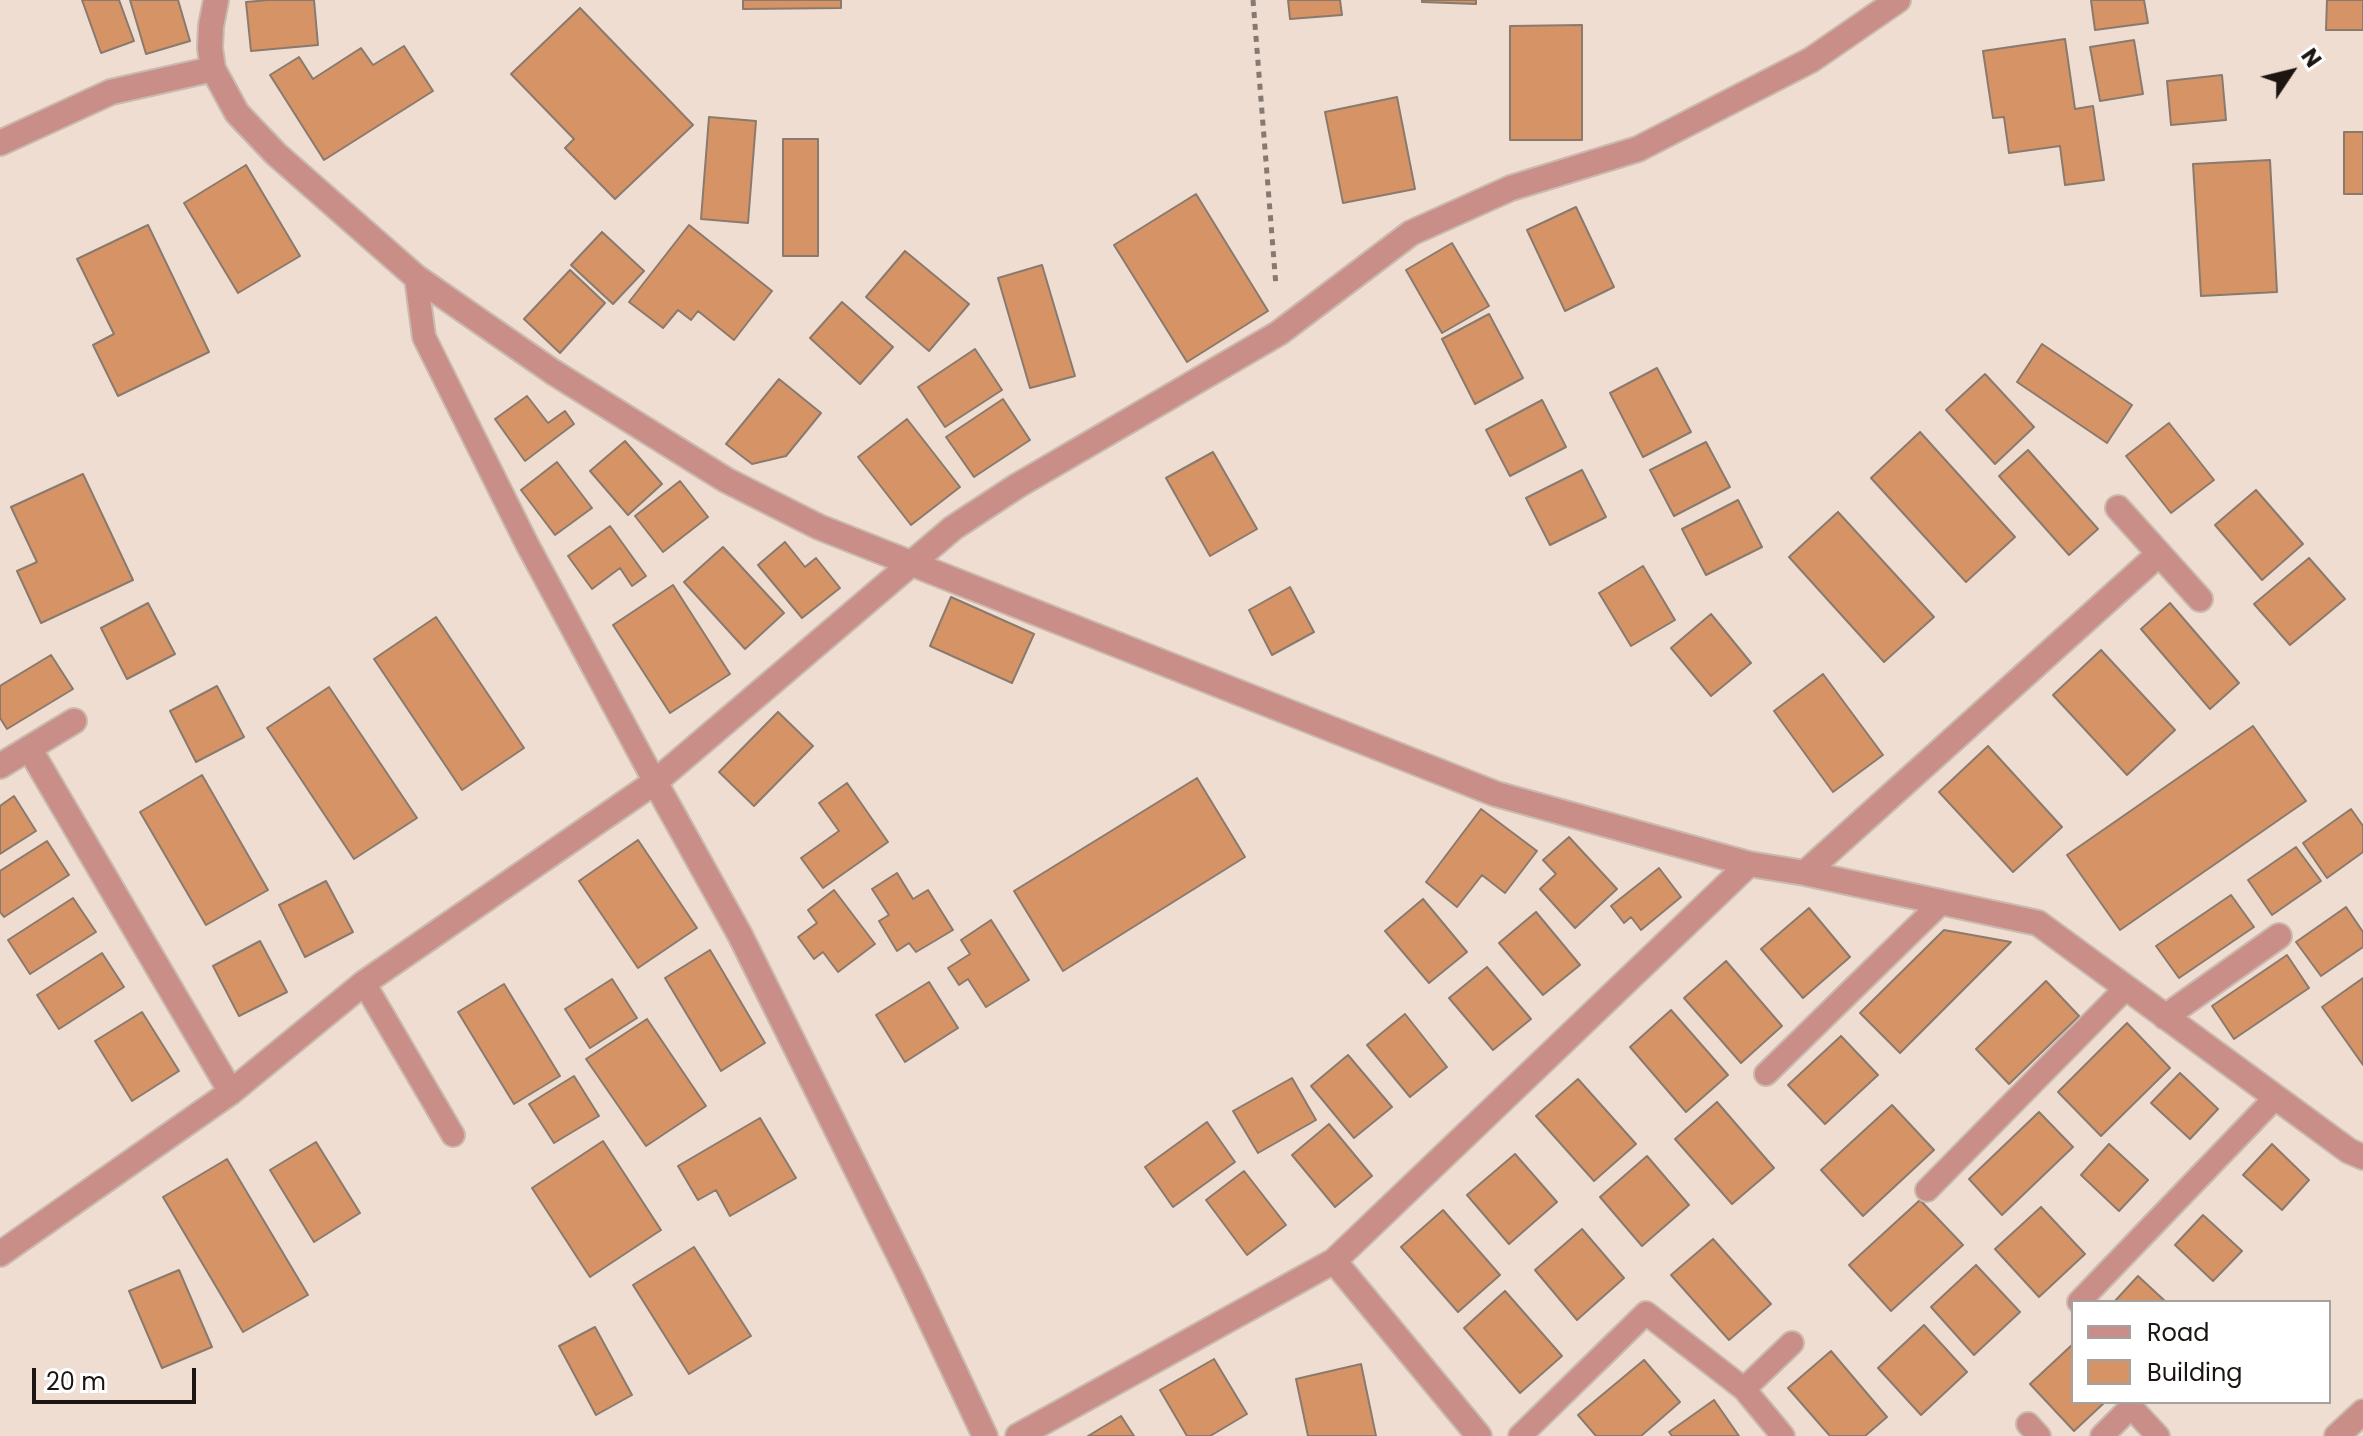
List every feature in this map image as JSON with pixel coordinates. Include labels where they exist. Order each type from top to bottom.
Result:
[{"type":"street","points":[[216,0],[210,48],[213,69],[237,113],[276,154],[416,277],[553,372],[726,480],[819,527],[1496,794],[1749,864],[2038,923],[2275,1098],[2358,1150]]},
{"type":"street","points":[[0,1254],[231,1092],[364,983],[655,782],[953,528],[1017,486],[1279,333],[1411,233],[1511,188],[1638,149],[1811,60],[1898,0]]},
{"type":"street","points":[[0,143],[111,92],[213,69]]},
{"type":"street","points":[[2118,508],[2200,599]]},
{"type":"street","points":[[1805,873],[2159,554]]},
{"type":"street","points":[[0,766],[74,721]]},
{"type":"street","points":[[29,748],[231,1092]]},
{"type":"street","points":[[655,782],[740,935],[911,1279],[985,1436]]},
{"type":"street","points":[[1018,1436],[1334,1261],[1749,864]]},
{"type":"street","points":[[2165,1017],[2279,936]]},
{"type":"street","points":[[1334,1261],[1479,1436]]},
{"type":"street","points":[[2337,1436],[2363,1412]]},
{"type":"lane","points":[[416,277],[424,337],[527,544],[655,782]]},
{"type":"lane","points":[[1766,1074],[1941,903]]},
{"type":"lane","points":[[364,983],[453,1135]]},
{"type":"lane","points":[[1927,1190],[2126,988]]},
{"type":"lane","points":[[2081,1300],[2275,1098]]},
{"type":"lane","points":[[1520,1436],[1646,1313],[1744,1389],[1783,1436]]},
{"type":"lane","points":[[1744,1389],[1792,1343]]},
{"type":"lane","points":[[2102,1436],[2131,1407],[2158,1436]]},
{"type":"path","points":[[1253,0],[1279,333]]},
{"type":"building","points":[[82,0],[119,0],[134,41],[101,53]]},
{"type":"building","points":[[130,0],[178,0],[190,41],[146,54]]},
{"type":"building","points":[[314,0],[318,45],[251,51],[246,2]]},
{"type":"building","points":[[743,0],[841,0],[841,8],[743,9]]},
{"type":"building","points":[[1288,0],[1340,0],[1342,15],[1290,19]]},
{"type":"building","points":[[1476,0],[1476,4],[1422,2]]},
{"type":"building","points":[[2091,0],[2144,0],[2148,23],[2095,30]]},
{"type":"building","points":[[2327,0],[2363,0],[2363,30],[2326,30]]},
{"type":"building","points":[[580,8],[693,125],[615,199],[565,148],[574,139],[511,74]]},
{"type":"building","points":[[1582,25],[1582,140],[1510,140],[1510,26]]},
{"type":"building","points":[[2065,39],[2075,109],[2093,106],[2104,180],[2065,185],[2060,146],[2009,153],[2004,117],[1993,118],[1983,51]]},
{"type":"building","points":[[2134,40],[2143,94],[2100,101],[2090,47]]},
{"type":"building","points":[[404,46],[433,91],[324,160],[270,75],[299,57],[313,79],[361,48],[373,65]]},
{"type":"building","points":[[2222,75],[2226,120],[2171,125],[2167,81]]},
{"type":"building","points":[[1397,97],[1415,189],[1343,203],[1325,112]]},
{"type":"building","points":[[709,117],[756,121],[748,223],[701,219]]},
{"type":"building","points":[[2344,132],[2363,132],[2363,194],[2344,194]]},
{"type":"building","points":[[783,139],[818,139],[818,256],[783,256]]},
{"type":"building","points":[[2270,160],[2277,292],[2201,296],[2193,164]]},
{"type":"building","points":[[246,165],[300,256],[238,293],[184,203]]},
{"type":"building","points":[[1196,194],[1268,311],[1187,362],[1114,245]]},
{"type":"building","points":[[1576,207],[1614,287],[1565,311],[1527,230]]},
{"type":"building","points":[[148,225],[209,352],[118,396],[93,345],[114,334],[77,259]]},
{"type":"building","points":[[689,225],[772,291],[734,340],[698,311],[691,320],[678,310],[663,328],[629,302]]},
{"type":"building","points":[[602,232],[644,271],[613,304],[571,265]]},
{"type":"building","points":[[1452,243],[1489,306],[1442,333],[1406,270]]},
{"type":"building","points":[[905,251],[969,304],[929,351],[866,297]]},
{"type":"building","points":[[1042,265],[1075,376],[1030,388],[998,278]]},
{"type":"building","points":[[570,270],[605,303],[560,353],[524,319]]},
{"type":"building","points":[[842,302],[893,347],[860,384],[810,338]]},
{"type":"building","points":[[1489,314],[1523,378],[1475,404],[1442,339]]},
{"type":"building","points":[[2042,344],[2132,405],[2107,443],[2017,382]]},
{"type":"building","points":[[975,349],[1002,390],[945,427],[918,387]]},
{"type":"building","points":[[1657,368],[1691,432],[1643,457],[1610,393]]},
{"type":"building","points":[[1985,374],[2034,427],[1995,464],[1946,410]]},
{"type":"building","points":[[779,379],[821,413],[786,456],[752,464],[726,444]]},
{"type":"building","points":[[527,396],[548,423],[565,411],[574,424],[525,461],[495,419]]},
{"type":"building","points":[[1003,399],[1030,440],[974,477],[946,437]]},
{"type":"building","points":[[1542,400],[1566,447],[1510,476],[1486,430]]},
{"type":"building","points":[[907,419],[960,487],[911,525],[858,457]]},
{"type":"building","points":[[2169,423],[2214,480],[2171,513],[2126,456]]},
{"type":"building","points":[[1920,432],[2015,537],[1966,582],[1871,478]]},
{"type":"building","points":[[625,441],[662,484],[628,515],[590,471]]},
{"type":"building","points":[[1706,442],[1730,487],[1674,516],[1650,470]]},
{"type":"building","points":[[2028,450],[2098,529],[2069,555],[1999,476]]},
{"type":"building","points":[[1213,452],[1257,529],[1210,556],[1166,478]]},
{"type":"building","points":[[557,462],[592,508],[555,535],[521,490]]},
{"type":"building","points":[[1582,470],[1606,517],[1550,545],[1526,498]]},
{"type":"building","points":[[83,474],[133,580],[41,623],[17,571],[37,562],[11,507]]},
{"type":"building","points":[[680,481],[708,517],[663,552],[635,516]]},
{"type":"building","points":[[2256,490],[2303,544],[2262,580],[2215,525]]},
{"type":"building","points":[[1738,500],[1762,547],[1706,575],[1682,529]]},
{"type":"building","points":[[1838,512],[1934,617],[1884,662],[1789,557]]},
{"type":"building","points":[[610,526],[646,576],[632,586],[620,568],[592,589],[568,556]]},
{"type":"building","points":[[785,542],[805,567],[816,558],[840,588],[802,618],[758,565]]},
{"type":"building","points":[[723,547],[784,613],[745,649],[684,582]]},
{"type":"building","points":[[2309,558],[2345,599],[2290,645],[2254,604]]},
{"type":"building","points":[[1643,566],[1675,620],[1631,646],[1599,593]]},
{"type":"building","points":[[673,585],[730,674],[670,713],[613,625]]},
{"type":"building","points":[[1290,587],[1314,632],[1272,655],[1249,610]]},
{"type":"building","points":[[951,597],[1034,634],[1012,683],[930,646]]},
{"type":"building","points":[[148,603],[175,654],[127,679],[101,628]]},
{"type":"building","points":[[2170,603],[2239,683],[2210,709],[2141,629]]},
{"type":"building","points":[[1711,614],[1751,663],[1711,696],[1671,648]]},
{"type":"building","points":[[436,617],[524,748],[462,790],[374,659]]},
{"type":"building","points":[[2101,650],[2175,730],[2127,775],[2053,695]]},
{"type":"building","points":[[51,655],[73,689],[7,729],[0,718],[0,686]]},
{"type":"building","points":[[1823,674],[1883,755],[1833,792],[1774,711]]},
{"type":"building","points":[[217,686],[244,737],[196,762],[170,711]]},
{"type":"building","points":[[329,687],[417,818],[354,859],[267,728]]},
{"type":"building","points":[[778,712],[813,746],[754,806],[719,772]]},
{"type":"building","points":[[2253,726],[2306,801],[2120,930],[2067,855]]},
{"type":"building","points":[[1988,746],[2062,827],[2013,872],[1939,792]]},
{"type":"building","points":[[202,775],[268,890],[206,925],[140,812]]},
{"type":"building","points":[[1197,778],[1245,857],[1063,971],[1014,891]]},
{"type":"building","points":[[847,783],[888,842],[823,888],[801,858],[839,831],[819,803]]},
{"type":"building","points":[[14,796],[36,831],[0,854],[0,806]]},
{"type":"building","points":[[1481,809],[1537,851],[1505,893],[1482,875],[1457,907],[1426,882]]},
{"type":"building","points":[[2351,809],[2363,826],[2363,852],[2327,878],[2303,843]]},
{"type":"building","points":[[1569,837],[1617,889],[1575,928],[1540,889],[1556,874],[1543,860]]},
{"type":"building","points":[[638,840],[697,928],[638,968],[579,881]]},
{"type":"building","points":[[47,841],[69,875],[4,917],[0,912],[0,871]]},
{"type":"building","points":[[2296,847],[2321,881],[2272,915],[2248,880]]},
{"type":"building","points":[[1659,868],[1681,897],[1641,930],[1631,917],[1624,923],[1611,906]]},
{"type":"building","points":[[897,873],[913,899],[928,890],[953,930],[916,952],[909,943],[897,951],[879,921],[889,915],[872,889]]},
{"type":"building","points":[[326,881],[353,932],[305,957],[279,905]]},
{"type":"building","points":[[834,890],[875,944],[838,972],[823,952],[814,959],[798,937],[817,923],[808,910]]},
{"type":"building","points":[[2231,895],[2254,927],[2179,978],[2156,946]]},
{"type":"building","points":[[73,898],[96,932],[30,974],[8,940]]},
{"type":"building","points":[[1423,899],[1467,952],[1429,983],[1385,931]]},
{"type":"building","points":[[2346,907],[2363,932],[2363,947],[2321,976],[2296,942]]},
{"type":"building","points":[[1809,908],[1850,957],[1803,998],[1761,949]]},
{"type":"building","points":[[1536,912],[1580,965],[1543,995],[1499,943]]},
{"type":"building","points":[[991,920],[1029,980],[986,1007],[968,979],[959,985],[948,968],[970,954],[961,940]]},
{"type":"building","points":[[1944,930],[2011,942],[1900,1053],[1860,1013]]},
{"type":"building","points":[[260,941],[287,992],[239,1016],[213,966]]},
{"type":"building","points":[[710,950],[765,1043],[721,1071],[665,978]]},
{"type":"building","points":[[102,953],[124,987],[59,1029],[37,995]]},
{"type":"building","points":[[2287,955],[2309,988],[2234,1039],[2212,1006]]},
{"type":"building","points":[[1726,961],[1782,1026],[1741,1063],[1684,998]]},
{"type":"building","points":[[1487,967],[1531,1019],[1493,1050],[1449,998]]},
{"type":"building","points":[[2363,978],[2363,1065],[2322,1007]]},
{"type":"building","points":[[612,979],[637,1018],[590,1048],[565,1009]]},
{"type":"building","points":[[2046,981],[2079,1016],[2009,1084],[1976,1049]]},
{"type":"building","points":[[929,982],[958,1028],[905,1062],[876,1015]]},
{"type":"building","points":[[504,984],[560,1076],[514,1104],[458,1012]]},
{"type":"building","points":[[1671,1010],[1728,1075],[1686,1112],[1630,1047]]},
{"type":"building","points":[[142,1012],[179,1071],[132,1101],[95,1041]]},
{"type":"building","points":[[1405,1014],[1447,1067],[1410,1097],[1367,1045]]},
{"type":"building","points":[[647,1019],[706,1106],[646,1146],[586,1059]]},
{"type":"building","points":[[2127,1023],[2170,1068],[2101,1136],[2058,1092]]},
{"type":"building","points":[[1841,1036],[1878,1075],[1825,1124],[1788,1085]]},
{"type":"building","points":[[1348,1055],[1392,1107],[1354,1138],[1311,1086]]},
{"type":"building","points":[[2180,1073],[2218,1109],[2190,1139],[2151,1103]]},
{"type":"building","points":[[574,1076],[599,1116],[554,1143],[529,1104]]},
{"type":"building","points":[[1292,1078],[1316,1120],[1258,1153],[1233,1111]]},
{"type":"building","points":[[1578,1079],[1636,1144],[1594,1181],[1536,1116]]},
{"type":"building","points":[[1717,1102],[1774,1168],[1732,1204],[1675,1139]]},
{"type":"building","points":[[1892,1105],[1934,1150],[1863,1216],[1821,1170]]},
{"type":"building","points":[[2039,1112],[2073,1147],[2002,1215],[1969,1179]]},
{"type":"building","points":[[760,1118],[796,1178],[730,1216],[716,1190],[698,1200],[678,1166]]},
{"type":"building","points":[[1207,1122],[1235,1162],[1173,1207],[1145,1167]]},
{"type":"building","points":[[1329,1124],[1372,1176],[1335,1207],[1292,1155]]},
{"type":"building","points":[[603,1141],[661,1230],[590,1277],[532,1188]]},
{"type":"building","points":[[316,1142],[360,1213],[314,1242],[270,1170]]},
{"type":"building","points":[[2109,1144],[2148,1180],[2119,1211],[2081,1175]]},
{"type":"building","points":[[2272,1144],[2309,1180],[2282,1210],[2243,1175]]},
{"type":"building","points":[[1515,1154],[1557,1202],[1509,1244],[1467,1195]]},
{"type":"building","points":[[1647,1156],[1689,1205],[1642,1246],[1600,1197]]},
{"type":"building","points":[[227,1159],[308,1295],[243,1332],[163,1197]]},
{"type":"building","points":[[1244,1171],[1286,1225],[1247,1255],[1206,1200]]},
{"type":"building","points":[[1920,1200],[1963,1245],[1891,1311],[1849,1265]]},
{"type":"building","points":[[2041,1207],[2085,1254],[2039,1297],[1995,1249]]},
{"type":"building","points":[[1443,1210],[1500,1275],[1458,1312],[1401,1247]]},
{"type":"building","points":[[2203,1215],[2242,1251],[2213,1281],[2175,1245]]},
{"type":"building","points":[[1582,1229],[1624,1278],[1577,1320],[1535,1270]]},
{"type":"building","points":[[1713,1239],[1771,1304],[1729,1340],[1671,1275]]},
{"type":"building","points":[[694,1247],[751,1336],[689,1374],[633,1285]]},
{"type":"building","points":[[1976,1265],[2020,1312],[1974,1355],[1931,1307]]},
{"type":"building","points":[[179,1270],[212,1347],[162,1368],[129,1291]]},
{"type":"building","points":[[2138,1276],[2164,1300],[2116,1300]]},
{"type":"building","points":[[1505,1291],[1562,1356],[1520,1393],[1464,1328]]},
{"type":"building","points":[[1924,1325],[1967,1372],[1921,1415],[1878,1368]]},
{"type":"building","points":[[595,1327],[632,1395],[596,1415],[559,1346]]},
{"type":"building","points":[[2071,1346],[2071,1404],[2103,1404],[2074,1431],[2030,1384]]},
{"type":"building","points":[[1831,1351],[1887,1417],[1865,1436],[1830,1436],[1788,1388]]},
{"type":"building","points":[[1214,1359],[1247,1414],[1210,1436],[1187,1436],[1160,1390]]},
{"type":"building","points":[[1644,1360],[1680,1402],[1641,1436],[1596,1436],[1578,1415]]},
{"type":"building","points":[[1361,1364],[1376,1436],[1308,1436],[1296,1379]]},
{"type":"building","points":[[1714,1400],[1739,1436],[1672,1436],[1669,1432]]},
{"type":"building","points":[[1121,1416],[1134,1436],[1088,1436]]}]
